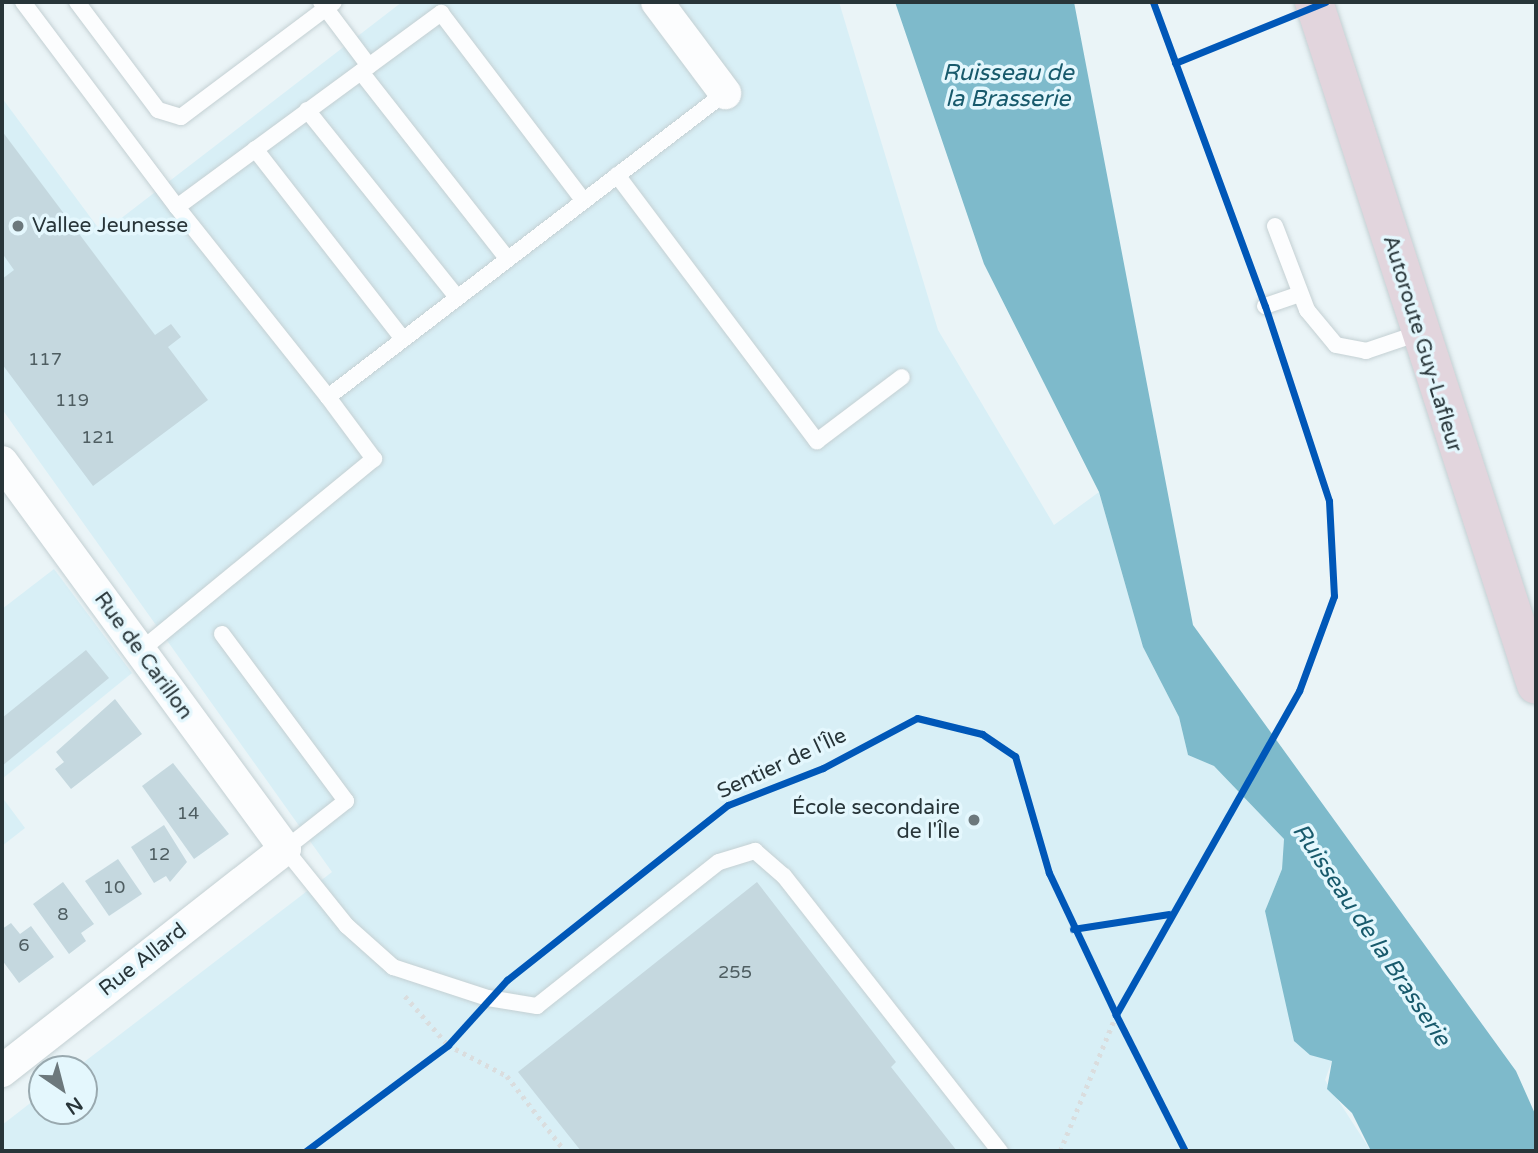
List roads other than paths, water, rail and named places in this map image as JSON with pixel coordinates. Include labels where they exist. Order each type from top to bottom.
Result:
[{"type":"highway","points":[[1298,2],[1363,156]]},
{"type":"highway","name":"Autoroute Guy-Lafleur","points":[[1314,2],[1419,333],[1536,684]]},
{"type":"street","points":[[657,2],[725,93]]},
{"type":"street","name":"Rue de Carillon","points":[[2,462],[285,849]]},
{"type":"street","name":"Rue Allard","points":[[2,1071],[285,849]]},
{"type":"lane","points":[[23,2],[177,207],[374,459],[140,651]]},
{"type":"lane","points":[[77,2],[158,110],[181,117],[326,4],[365,69],[507,258]]},
{"type":"lane","points":[[177,207],[441,13],[583,200]]},
{"type":"lane","points":[[328,397],[725,93]]},
{"type":"lane","points":[[307,110],[457,297]]},
{"type":"lane","points":[[255,149],[403,340]]},
{"type":"lane","points":[[617,175],[817,441],[901,377]]},
{"type":"lane","points":[[1275,226],[1300,294],[1324,335],[1346,350],[1366,351],[1419,333]]},
{"type":"lane","points":[[1265,306],[1300,294]]},
{"type":"lane","points":[[222,634],[346,801],[285,849],[353,933],[393,967],[526,1007],[549,1000],[719,862],[755,851],[784,876],[1000,1151]]},
{"type":"water","name":"Ruisseau de la Brasserie","points":[[895,2],[1074,2],[1193,625],[1516,1071],[1536,1116],[1536,1151],[1371,1151],[1352,1113],[1327,1089],[1332,1061],[1310,1055],[1294,1041],[1265,911],[1282,869],[1284,839],[1214,766],[1188,755],[1179,717],[1143,647],[1099,492],[984,264]]},
{"type":"place","name":"Vallee Jeunesse","points":[[18,226]]},
{"type":"place","name":"École secondaire de l'Île","points":[[974,820]]}]
